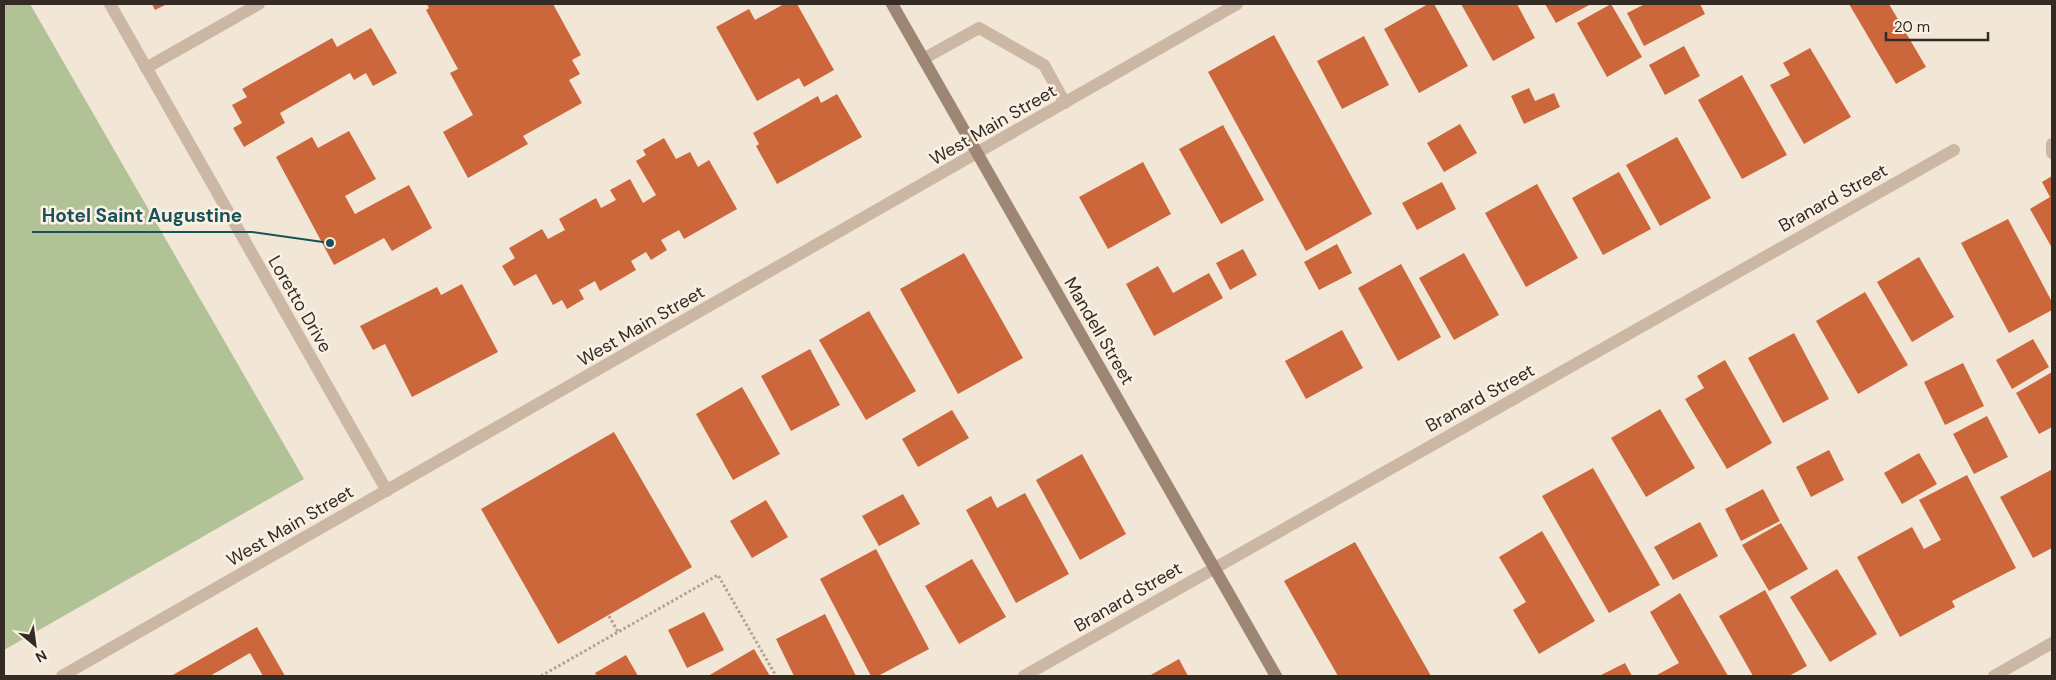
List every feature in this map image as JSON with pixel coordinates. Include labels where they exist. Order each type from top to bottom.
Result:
[{"type":"street","name":"Loretto Drive","points":[[110,4],[387,491]]},
{"type":"street","points":[[146,68],[259,4]]},
{"type":"street","name":"Mandell Street","points":[[892,4],[1276,676]]},
{"type":"street","name":"West Main Street","points":[[62,676],[1238,4]]},
{"type":"street","points":[[924,59],[979,28],[1044,65],[1065,103]]},
{"type":"street","points":[[2052,144],[2052,153]]},
{"type":"street","name":"Branard Street","points":[[1024,676],[1954,150]]},
{"type":"street","points":[[1994,676],[2052,643]]},
{"type":"path","points":[[541,676],[718,575],[776,676]]},
{"type":"path","points":[[609,616],[618,632]]},
{"type":"green space","points":[[4,4],[30,4],[304,479],[4,650]]},
{"type":"building","points":[[152,4],[167,4],[155,10]]},
{"type":"building","points":[[427,4],[553,4],[581,55],[572,60],[580,74],[569,80],[582,103],[523,136],[528,144],[468,178],[443,132],[473,115],[450,73],[458,69],[426,10],[429,8]]},
{"type":"building","points":[[784,4],[797,4],[834,70],[804,87],[799,78],[757,101],[716,27],[749,9],[755,20]]},
{"type":"building","points":[[1428,4],[1434,4],[1468,66],[1419,93],[1384,29]]},
{"type":"building","points":[[1461,4],[1517,4],[1535,38],[1493,61]]},
{"type":"building","points":[[1545,4],[1591,4],[1556,23]]},
{"type":"building","points":[[1611,4],[1642,57],[1607,77],[1577,23]]},
{"type":"building","points":[[1645,4],[1700,4],[1705,14],[1644,46],[1627,13]]},
{"type":"building","points":[[1849,4],[1889,4],[1926,67],[1896,84]]},
{"type":"building","points":[[371,28],[397,73],[373,86],[366,73],[354,80],[350,73],[280,113],[285,123],[244,147],[233,128],[242,123],[232,105],[247,97],[242,89],[332,38],[337,47]]},
{"type":"building","points":[[1274,35],[1372,214],[1306,251],[1208,72]]},
{"type":"building","points":[[1364,36],[1389,85],[1342,109],[1317,61]]},
{"type":"building","points":[[1684,46],[1700,76],[1665,95],[1649,65]]},
{"type":"building","points":[[1810,48],[1851,117],[1804,144],[1770,85],[1790,75],[1783,63]]},
{"type":"building","points":[[1742,75],[1787,155],[1742,179],[1698,100]]},
{"type":"building","points":[[1529,88],[1535,101],[1554,93],[1560,107],[1524,124],[1511,96]]},
{"type":"building","points":[[837,94],[862,137],[777,184],[756,146],[759,144],[753,133],[818,96],[821,103]]},
{"type":"building","points":[[1460,124],[1477,153],[1444,172],[1427,143]]},
{"type":"building","points":[[1223,125],[1264,200],[1221,224],[1179,149]]},
{"type":"building","points":[[349,131],[376,179],[345,196],[355,214],[409,185],[432,228],[392,251],[384,238],[334,265],[276,157],[312,137],[318,148]]},
{"type":"building","points":[[1677,137],[1711,198],[1660,226],[1626,165]]},
{"type":"building","points":[[664,138],[676,159],[690,152],[698,167],[709,160],[737,209],[684,239],[679,230],[661,240],[667,250],[651,260],[646,252],[631,261],[636,270],[600,291],[595,281],[579,290],[584,299],[567,309],[562,300],[553,305],[536,274],[514,286],[502,266],[515,258],[509,248],[542,229],[548,239],[565,230],[559,219],[596,198],[601,208],[616,200],[610,190],[630,179],[643,203],[656,195],[636,161],[646,155],[643,150]]},
{"type":"building","points":[[1143,162],[1171,214],[1108,249],[1079,197]]},
{"type":"building","points":[[1619,172],[1651,229],[1603,255],[1572,198]]},
{"type":"building","points":[[2052,176],[2052,248],[2030,209],[2050,197],[2042,182]]},
{"type":"building","points":[[1442,182],[1456,209],[1417,230],[1402,203]]},
{"type":"building","points":[[1537,184],[1578,258],[1526,287],[1485,213]]},
{"type":"building","points":[[2008,219],[2052,302],[2052,310],[2009,333],[1961,243]]},
{"type":"building","points":[[1337,244],[1352,273],[1319,290],[1304,262]]},
{"type":"building","points":[[1243,249],[1257,275],[1230,290],[1216,263]]},
{"type":"building","points":[[964,253],[1023,358],[958,394],[900,289]]},
{"type":"building","points":[[1464,253],[1499,315],[1454,340],[1419,278]]},
{"type":"building","points":[[1919,257],[1954,317],[1912,342],[1877,282]]},
{"type":"building","points":[[1401,264],[1441,337],[1398,361],[1358,288]]},
{"type":"building","points":[[1158,266],[1173,293],[1209,273],[1223,298],[1154,336],[1126,284]]},
{"type":"building","points":[[462,284],[498,352],[412,397],[385,344],[373,350],[360,326],[437,287],[441,295]]},
{"type":"building","points":[[1865,292],[1908,365],[1858,394],[1816,321]]},
{"type":"building","points":[[869,311],[916,391],[866,420],[819,340]]},
{"type":"building","points":[[1342,330],[1363,368],[1306,399],[1285,361]]},
{"type":"building","points":[[1794,333],[1829,399],[1783,423],[1748,358]]},
{"type":"building","points":[[2033,339],[2049,367],[2012,389],[1996,360]]},
{"type":"building","points":[[810,349],[840,405],[791,431],[761,376]]},
{"type":"building","points":[[1725,360],[1772,443],[1727,469],[1685,399],[1704,388],[1697,376]]},
{"type":"building","points":[[1963,363],[1984,406],[1945,425],[1924,382]]},
{"type":"building","points":[[2052,372],[2052,427],[2039,434],[2016,393]]},
{"type":"building","points":[[742,387],[780,454],[733,480],[696,414]]},
{"type":"building","points":[[1660,409],[1695,468],[1646,497],[1611,438]]},
{"type":"building","points":[[952,410],[969,438],[918,467],[902,439]]},
{"type":"building","points":[[1987,416],[2008,457],[1974,474],[1953,434]]},
{"type":"building","points":[[614,432],[692,567],[558,644],[481,509]]},
{"type":"building","points":[[1829,450],[1844,480],[1811,497],[1796,467]]},
{"type":"building","points":[[1919,453],[1937,484],[1902,504],[1884,473]]},
{"type":"building","points":[[1082,454],[1126,534],[1080,560],[1036,480]]},
{"type":"building","points":[[1593,468],[1660,585],[1609,613],[1542,496]]},
{"type":"building","points":[[2051,470],[2052,548],[2033,558],[2000,497]]},
{"type":"building","points":[[1967,475],[2016,568],[1952,601],[1955,607],[1900,637],[1857,557],[1912,527],[1924,549],[1941,540],[1919,500]]},
{"type":"building","points":[[1763,489],[1780,521],[1741,541],[1725,509]]},
{"type":"building","points":[[1025,493],[1069,574],[1016,603],[966,510],[991,496],[997,508]]},
{"type":"building","points":[[903,494],[920,524],[879,546],[862,516]]},
{"type":"building","points":[[766,500],[788,537],[752,558],[730,521]]},
{"type":"building","points":[[1700,522],[1718,556],[1673,580],[1654,547]]},
{"type":"building","points":[[1781,523],[1808,569],[1769,591],[1742,545]]},
{"type":"building","points":[[1542,531],[1595,621],[1539,654],[1513,610],[1526,602],[1499,557]]},
{"type":"building","points":[[1355,542],[1431,676],[1338,676],[1284,581]]},
{"type":"building","points":[[876,549],[929,649],[878,676],[871,676],[820,579]]},
{"type":"building","points":[[972,559],[1006,617],[959,644],[925,586]]},
{"type":"building","points":[[1837,569],[1877,634],[1830,662],[1790,597]]},
{"type":"building","points":[[1765,590],[1807,666],[1789,676],[1753,676],[1719,616]]},
{"type":"building","points":[[1680,593],[1728,676],[1655,676],[1679,663],[1650,612]]},
{"type":"building","points":[[704,612],[724,650],[687,668],[668,630]]},
{"type":"building","points":[[825,614],[856,676],[794,676],[776,639]]},
{"type":"building","points":[[257,627],[285,676],[263,676],[250,653],[210,676],[171,676]]},
{"type":"building","points":[[754,649],[770,676],[708,676]]},
{"type":"building","points":[[626,655],[638,676],[597,676],[595,673]]},
{"type":"building","points":[[1179,659],[1188,676],[1149,676]]},
{"type":"building","points":[[1625,663],[1632,676],[1599,676]]},
{"type":"place","name":"Hotel Saint Augustine","points":[[330,243]]}]
